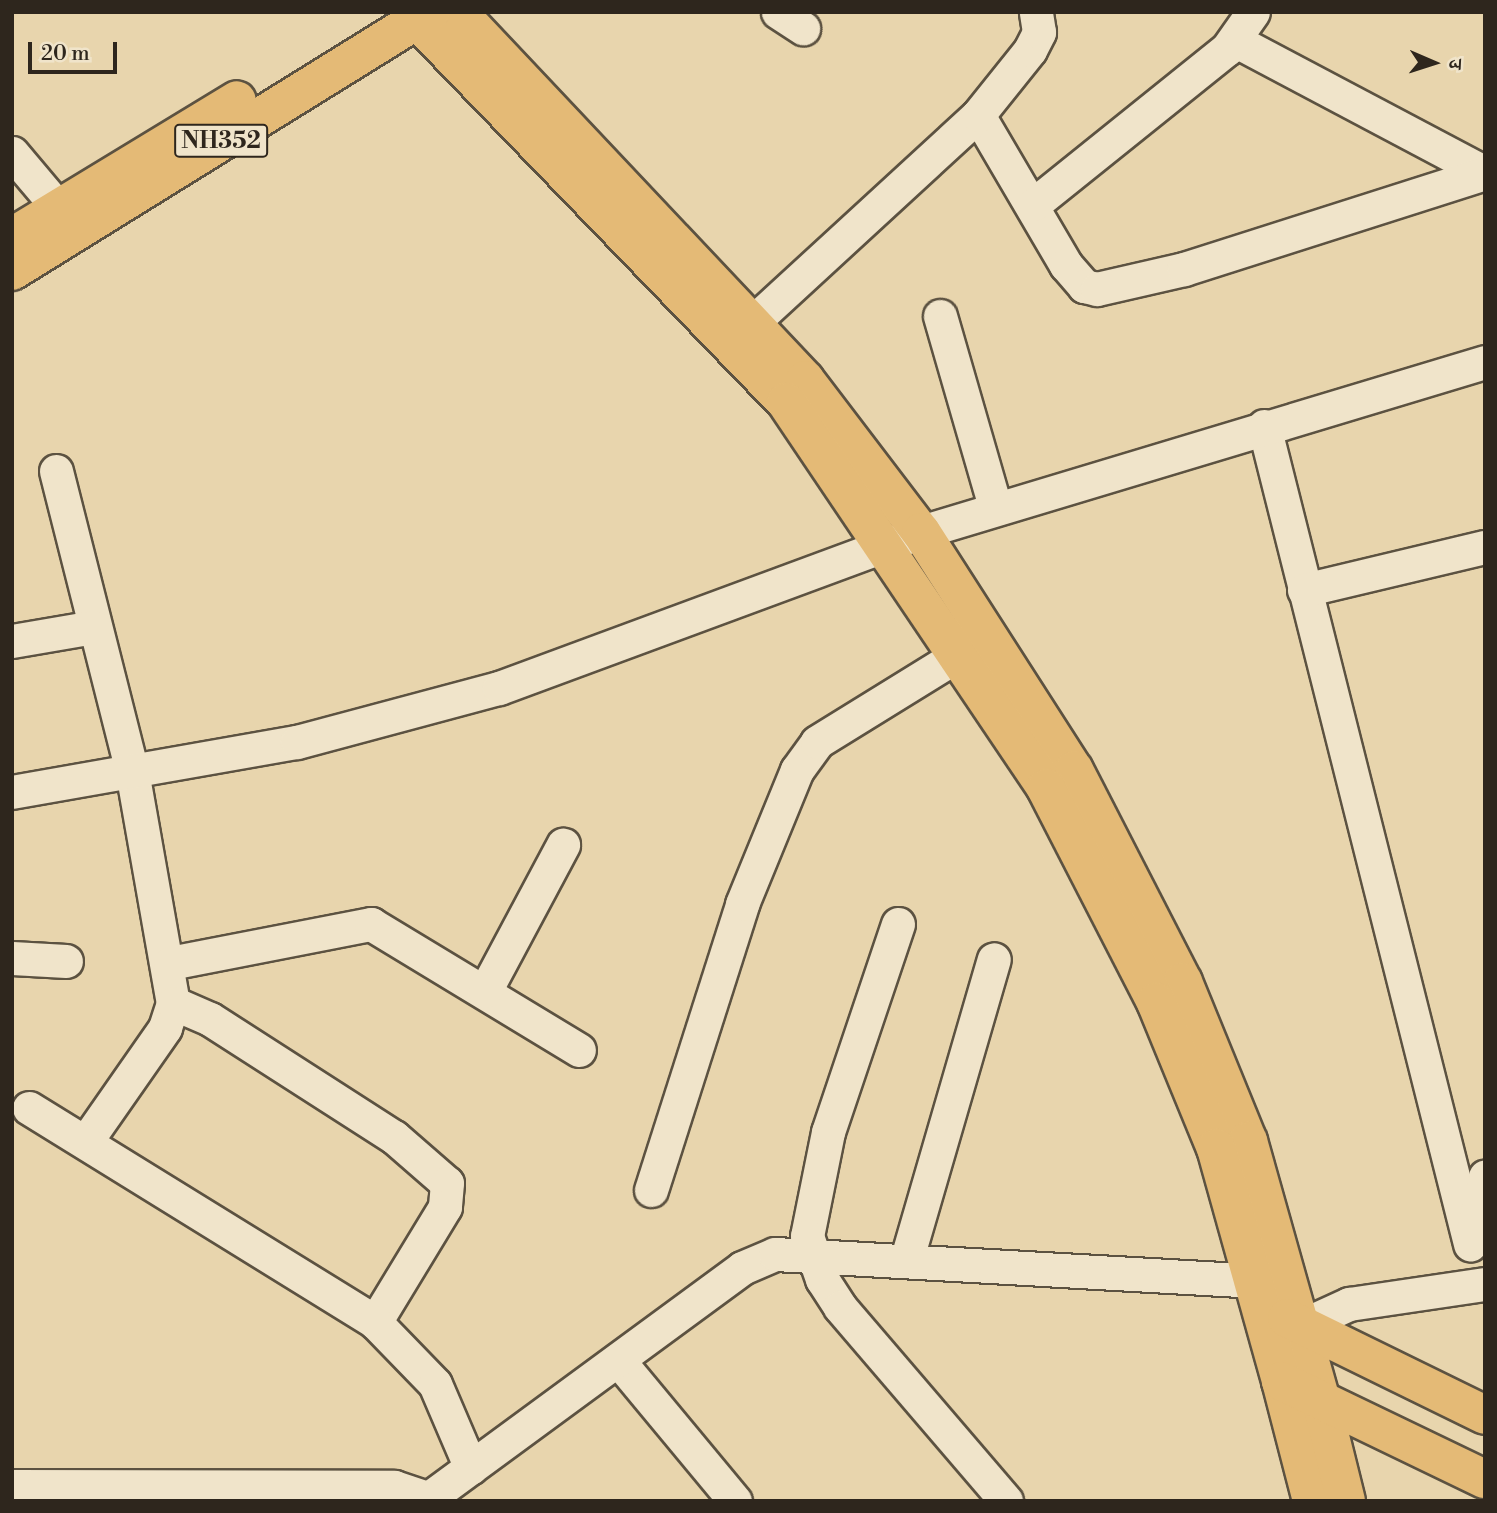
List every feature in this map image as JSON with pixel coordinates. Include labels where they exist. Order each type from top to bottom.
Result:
[{"type":"main road","points":[[458,12],[753,322],[904,538],[1073,770],[1183,982],[1248,1141],[1303,1325],[1346,1501]]},
{"type":"main road","points":[[410,14],[786,402],[904,538],[958,655],[1046,788],[1156,1002],[1216,1148],[1259,1294],[1312,1501]]},
{"type":"main road","name":"NH352","points":[[12,271],[68,219],[410,14]]},
{"type":"main road","name":"NH352","points":[[12,237],[68,219]]},
{"type":"main road","points":[[1259,1294],[1303,1325],[1485,1415]]},
{"type":"main road","points":[[1281,1381],[1485,1479]]},
{"type":"street","points":[[753,322],[978,115],[1030,50],[1039,32],[1036,12]]},
{"type":"street","points":[[1034,204],[1236,41],[1253,12]]},
{"type":"street","points":[[1236,41],[1485,173]]},
{"type":"street","points":[[978,115],[1034,204],[1075,278],[1084,286],[1112,288],[1485,173]]},
{"type":"street","points":[[12,153],[68,219]]},
{"type":"street","points":[[940,316],[995,507]]},
{"type":"street","points":[[12,792],[297,742],[499,688],[995,507],[1485,362]]},
{"type":"street","points":[[1264,426],[1469,1244],[1473,1283],[1349,1304],[1303,1325]]},
{"type":"street","points":[[56,471],[132,771],[170,963],[173,1003],[165,1028],[87,1139]]},
{"type":"street","points":[[1304,590],[1485,547]]},
{"type":"street","points":[[12,641],[94,627]]},
{"type":"street","points":[[651,1190],[742,904],[797,770],[817,742],[958,655]]},
{"type":"street","points":[[485,990],[563,845]]},
{"type":"street","points":[[170,963],[360,923],[396,934],[579,1050]]},
{"type":"street","points":[[898,924],[828,1132],[807,1217],[811,1253],[840,1307],[1006,1501]]},
{"type":"street","points":[[12,958],[66,961]]},
{"type":"street","points":[[907,1258],[994,960]]},
{"type":"street","points":[[173,1003],[210,1018],[394,1137],[447,1183],[445,1207],[374,1322]]},
{"type":"street","points":[[29,1108],[87,1139],[374,1322],[435,1384],[471,1468]]},
{"type":"street","points":[[1469,1244],[1485,1177]]},
{"type":"street","points":[[12,1486],[394,1487],[431,1499],[741,1268],[775,1254],[907,1258],[1259,1294]]},
{"type":"street","points":[[618,1360],[735,1501]]}]
